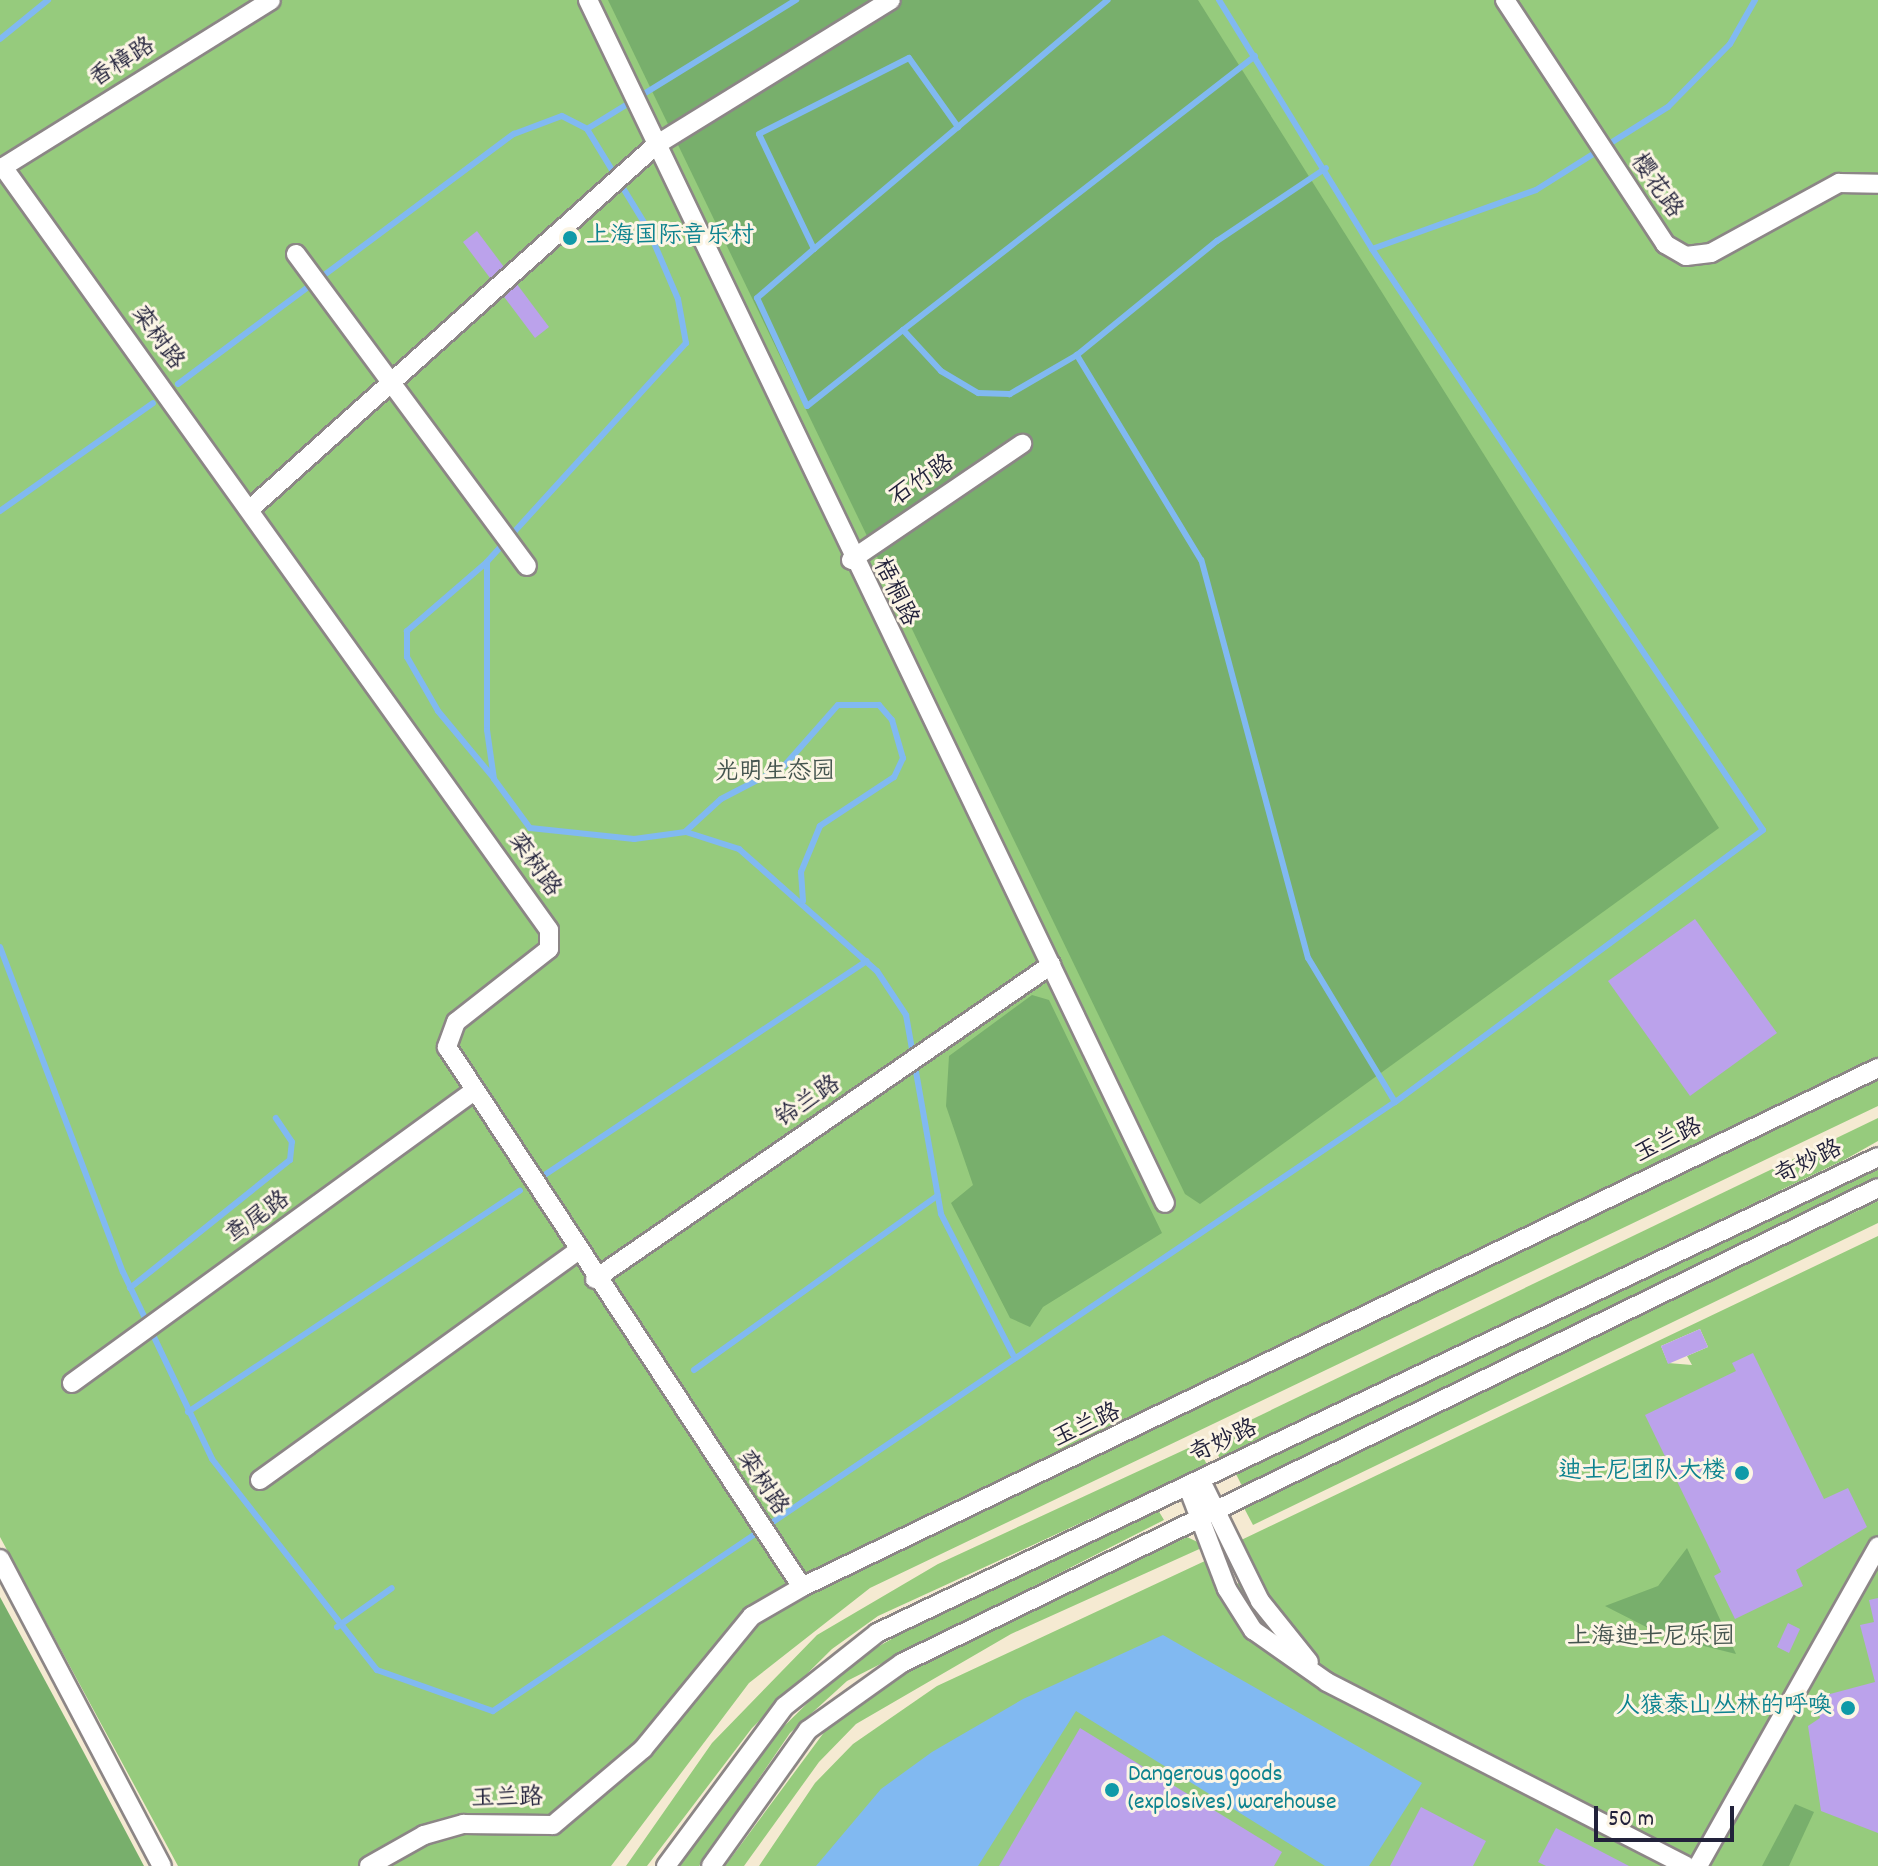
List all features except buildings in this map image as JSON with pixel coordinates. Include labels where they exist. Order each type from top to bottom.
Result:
[{"type":"street","name":"香樟路","points":[[2,168],[271,0]]},
{"type":"street","name":"梧桐路","points":[[588,0],[851,560],[1165,1203]]},
{"type":"street","points":[[249,510],[656,145],[891,0]]},
{"type":"street","name":"樱花路","points":[[1505,0],[1665,244],[1686,256],[1711,253],[1839,183],[1878,184]]},
{"type":"street","name":"栾树路","points":[[2,168],[554,939],[540,959],[446,1035],[474,1091],[595,1279],[802,1587]]},
{"type":"street","points":[[296,254],[527,566]]},
{"type":"street","name":"石竹路","points":[[851,560],[1022,444]]},
{"type":"street","name":"铃兰路","points":[[595,1279],[1051,965]]},
{"type":"street","name":"玉兰路","points":[[369,1866],[424,1835],[463,1824],[553,1825],[643,1749],[752,1616],[802,1587],[1878,1068]]},
{"type":"street","name":"鸢尾路","points":[[72,1383],[474,1091]]},
{"type":"street","name":"奇妙路","points":[[666,1866],[751,1744],[850,1649],[1878,1157]]},
{"type":"street","points":[[711,1866],[768,1777],[808,1730],[855,1693],[1208,1513],[1878,1188]]},
{"type":"street","points":[[260,1480],[577,1251]]},
{"type":"street","points":[[1194,1484],[1208,1513],[1238,1612],[1327,1682],[1686,1866]]},
{"type":"street","points":[[1698,1866],[1878,1546]]},
{"type":"street","points":[[0,1559],[162,1866]]},
{"type":"green space","name":"光明生态园","points":[[0,0],[1878,0],[1878,1106],[870,1588],[749,1683],[611,1866],[178,1866],[0,1537]]},
{"type":"green space","points":[[608,0],[1198,0],[1719,828],[1200,1204],[1185,1194]]},
{"type":"green space","points":[[1032,995],[1049,1000],[1162,1233],[1043,1307],[1030,1327],[1010,1318],[951,1203],[973,1185],[946,1106],[949,1056]]},
{"type":"green space","points":[[1878,1118],[1878,1141],[1846,1159],[1220,1459],[1211,1439]]},
{"type":"green space","points":[[1878,1166],[1878,1177],[1242,1486],[1236,1474]]},
{"type":"green space","points":[[1878,1201],[1878,1223],[1253,1525],[1243,1506]]},
{"type":"green space","name":"上海迪士尼乐园","points":[[1878,1236],[1878,1866],[759,1866],[815,1783],[853,1744],[937,1686],[1207,1560],[1220,1593],[1256,1574],[1237,1542]],"holes":[[[1700,1329],[1708,1347],[1687,1356],[1692,1365],[1668,1363],[1661,1346]]]},
{"type":"green space","points":[[1197,1444],[1207,1465],[878,1616],[832,1649],[752,1728],[647,1866],[626,1866],[712,1743],[817,1635],[938,1564]]},
{"type":"green space","points":[[1158,1510],[1164,1520],[847,1681],[790,1733],[699,1866],[680,1866],[763,1747],[845,1666],[931,1616]]},
{"type":"green space","points":[[1187,1537],[1206,1546],[1011,1634],[856,1724],[819,1762],[744,1866],[725,1866],[831,1723],[891,1676]]},
{"type":"green space","points":[[1687,1548],[1736,1654],[1664,1636],[1605,1606],[1658,1586]]},
{"type":"green space","points":[[0,1597],[82,1749],[144,1866],[0,1866]]},
{"type":"green space","points":[[1795,1804],[1814,1812],[1789,1866],[1762,1866]]},
{"type":"water","points":[[1163,1635],[1422,1783],[1369,1866],[1325,1866],[1076,1711],[978,1866],[816,1866],[881,1789],[932,1752],[1023,1699]]},
{"type":"waterway","points":[[0,39],[48,0]]},
{"type":"waterway","points":[[587,129],[796,0]]},
{"type":"waterway","points":[[814,249],[1108,0]]},
{"type":"waterway","points":[[1219,0],[1372,249],[1763,830],[1395,1102]]},
{"type":"waterway","points":[[1372,249],[1536,190],[1668,107],[1730,44],[1755,0]]},
{"type":"waterway","points":[[903,330],[1255,56]]},
{"type":"waterway","points":[[0,947],[123,1272],[212,1459],[377,1670],[493,1711],[1395,1102],[1308,958],[1201,560],[1077,355],[1010,394],[978,393],[941,371],[903,330],[807,406],[757,298],[814,249],[759,134],[909,58],[958,127]]},
{"type":"waterway","points":[[178,384],[514,134],[562,116],[587,129],[648,229],[678,299],[686,343],[487,562],[487,730],[494,779],[530,828],[634,839],[686,832],[739,849],[877,971],[906,1015],[941,1214],[1013,1355]]},
{"type":"waterway","points":[[1077,355],[1217,241],[1326,168]]},
{"type":"waterway","points":[[0,511],[153,403]]},
{"type":"waterway","points":[[487,562],[407,631],[407,657],[438,711],[492,776]]},
{"type":"waterway","points":[[686,831],[721,799],[784,766],[838,705],[879,705],[892,720],[903,758],[894,777],[820,826],[801,872],[803,901]]},
{"type":"waterway","points":[[546,1174],[867,961]]},
{"type":"waterway","points":[[130,1288],[290,1160],[292,1142],[276,1118]]},
{"type":"waterway","points":[[188,1412],[520,1191]]},
{"type":"waterway","points":[[694,1370],[938,1195]]},
{"type":"waterway","points":[[337,1627],[392,1588]]},
{"type":"place","name":"上海国际音乐村","points":[[570,238]]},
{"type":"place","name":"迪士尼团队大楼","points":[[1742,1473]]},
{"type":"place","name":"人猿泰山丛林的呼唤","points":[[1848,1708]]},
{"type":"place","name":"Dangerous goods (explosives) warehouse","points":[[1112,1790]]}]
